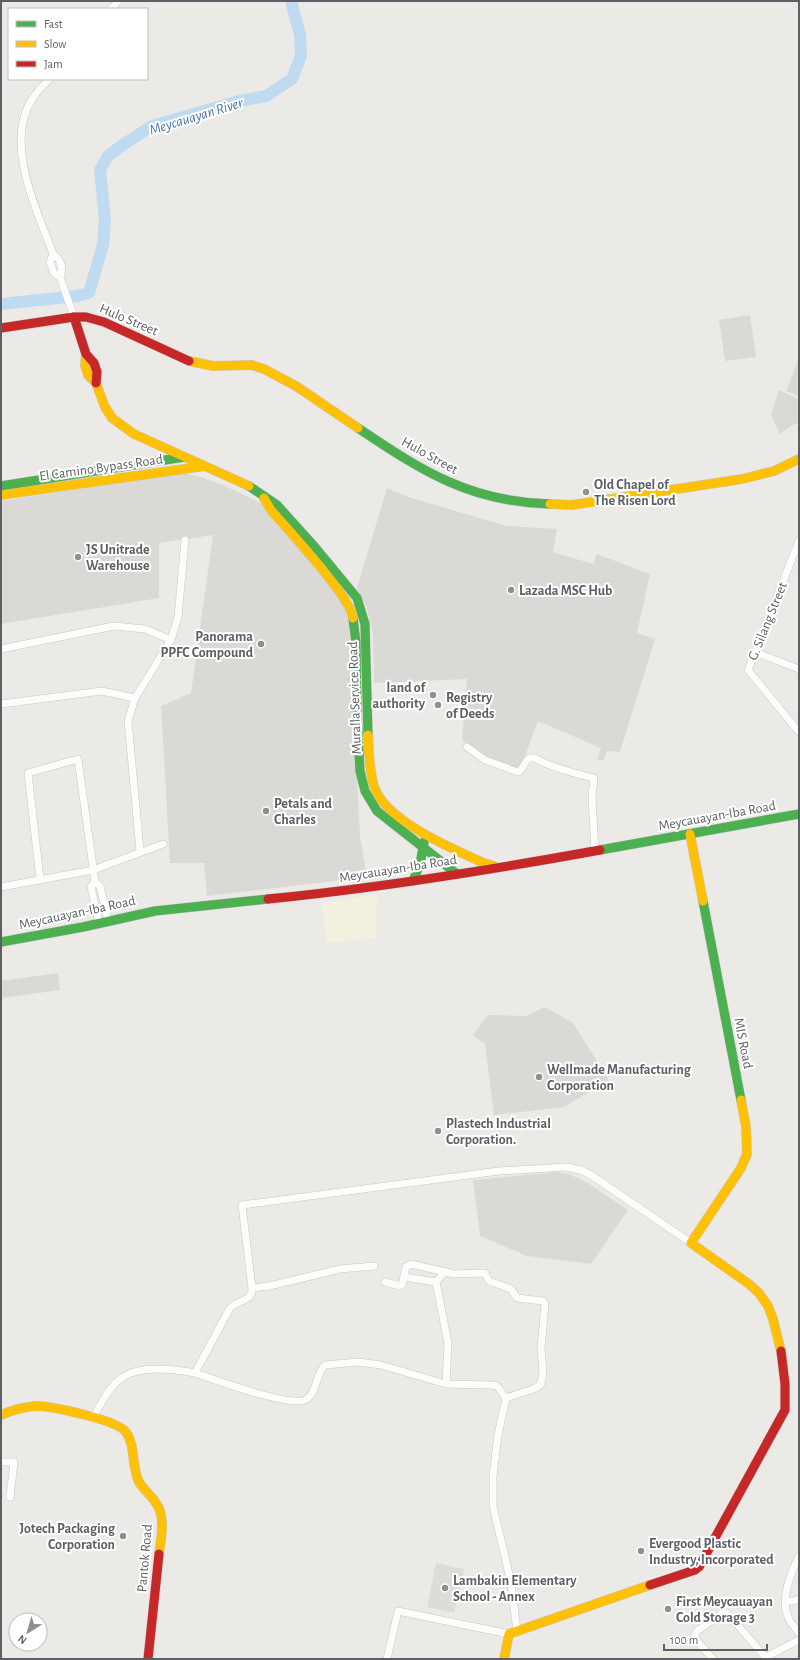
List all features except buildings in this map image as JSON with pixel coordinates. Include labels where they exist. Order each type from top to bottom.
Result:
[{"type":"street","points":[[48,80],[32,98],[27,108],[21,131],[21,144],[25,173],[53,254],[50,262],[54,273],[60,277],[74,317]]},
{"type":"street","name":"Hulo Street","points":[[1,328],[86,316],[104,322],[178,356],[204,365],[252,366],[264,369],[296,386],[405,459],[461,488],[494,498],[536,504],[572,505],[748,477],[774,471],[799,459]]},
{"type":"street","name":"Muralla Service Road","points":[[74,317],[86,354],[85,365],[88,375],[96,383],[105,407],[112,418],[134,434],[245,484],[277,504],[357,598],[365,624],[369,755],[374,787],[385,804],[397,815],[426,836],[484,863],[498,867]]},
{"type":"street","points":[[155,461],[160,446]]},
{"type":"street","name":"El Camino Bypass Road","points":[[1,486],[184,456]]},
{"type":"street","points":[[142,464],[144,475]]},
{"type":"street","name":"El Camino Bypass Road","points":[[1,495],[206,466]]},
{"type":"street","points":[[29,482],[30,492]]},
{"type":"street","name":"Muralla Service Road","points":[[262,496],[271,510],[350,604],[355,624],[360,771],[365,791],[377,811],[457,874]]},
{"type":"street","points":[[140,851],[128,721],[135,698],[171,640],[178,617],[185,540]]},
{"type":"street","name":"G. Silang Street","points":[[799,541],[748,670],[799,732]]},
{"type":"street","points":[[1,649],[114,626],[145,629],[171,640]]},
{"type":"street","points":[[755,652],[799,669]]},
{"type":"street","points":[[1,704],[102,691],[135,698]]},
{"type":"street","points":[[467,747],[485,760],[518,772],[523,770],[527,760],[530,758],[537,759],[563,770],[594,778],[592,797],[595,851]]},
{"type":"street","points":[[40,879],[28,773],[78,759],[94,882],[91,888],[94,903],[103,922]]},
{"type":"street","name":"Meycauayan-Iba Road","points":[[1,942],[83,927],[155,911],[329,893],[414,881],[595,851],[799,814]]},
{"type":"street","name":"MIS Road","points":[[690,834],[747,1139],[746,1154],[741,1168],[691,1243]]},
{"type":"street","points":[[414,881],[420,864],[426,836]]},
{"type":"street","points":[[1,886],[92,870],[140,851],[163,844]]},
{"type":"street","points":[[94,882],[100,886],[103,902],[103,922]]},
{"type":"street","points":[[94,903],[103,902]]},
{"type":"street","points":[[194,1373],[230,1308],[235,1303],[249,1298],[252,1292],[242,1205],[499,1171],[566,1167],[581,1170],[691,1243],[757,1291],[767,1304],[773,1317],[781,1357],[786,1394],[785,1410],[699,1566],[695,1570],[597,1602],[513,1633],[398,1611],[387,1659]]},
{"type":"street","points":[[385,1282],[400,1286],[402,1285],[406,1267],[410,1264],[454,1274],[485,1273],[489,1281],[511,1289],[517,1298],[543,1301],[545,1304],[542,1349],[543,1371],[541,1384],[536,1388],[506,1398]]},
{"type":"street","points":[[252,1288],[268,1286],[340,1269],[374,1266]]},
{"type":"street","points":[[436,1282],[446,1272]]},
{"type":"street","points":[[404,1277],[436,1282]]},
{"type":"street","points":[[436,1282],[448,1343],[446,1384]]},
{"type":"street","points":[[93,1418],[118,1380],[125,1375],[134,1372],[160,1369],[174,1369],[194,1373],[256,1393],[298,1402],[308,1399],[321,1371],[326,1365],[358,1362],[381,1365],[446,1384],[497,1386],[506,1398],[498,1435],[493,1476],[493,1506],[511,1583],[513,1633],[504,1659]]},
{"type":"street","name":"Pantok Road","points":[[1,1415],[18,1408],[40,1406],[93,1418],[121,1427],[127,1432],[130,1438],[138,1478],[143,1488],[159,1508],[161,1513],[161,1542],[156,1571],[148,1659]]},
{"type":"street","points":[[1,1462],[14,1462],[10,1497]]},
{"type":"street","points":[[799,1556],[790,1578],[786,1601],[788,1618],[799,1633]]},
{"type":"street","points":[[786,1601],[794,1601],[799,1599]]},
{"type":"street","points":[[713,1659],[695,1635],[697,1631],[722,1613],[727,1613],[766,1658],[799,1640]]},
{"type":"shaded area","points":[[750,315],[756,357],[725,361],[719,320]]},
{"type":"shaded area","points":[[799,358],[799,396],[786,391]]},
{"type":"shaded area","points":[[779,390],[799,399],[799,425],[796,423],[780,434],[771,415]]},
{"type":"shaded area","points":[[182,473],[198,476],[225,486],[261,503],[336,593],[349,615],[360,836],[367,877],[207,896],[204,863],[170,863],[161,706],[191,693],[213,535],[159,543],[159,598],[1,624],[1,501]]},
{"type":"shaded area","points":[[387,488],[408,497],[507,526],[557,529],[553,552],[593,564],[597,554],[650,574],[637,633],[655,639],[620,752],[607,751],[603,761],[597,759],[601,748],[538,721],[520,769],[485,759],[462,740],[467,679],[374,683],[373,635],[367,608],[357,588]]},
{"type":"shaded area","points":[[377,894],[376,938],[326,943],[322,903]]},
{"type":"shaded area","points":[[58,973],[60,990],[1,998],[1,981]]},
{"type":"shaded area","name":"Wellmade Manufacturing Corporation","points":[[545,1007],[573,1023],[609,1080],[564,1107],[494,1115],[485,1044],[473,1035],[488,1015],[526,1016]]},
{"type":"shaded area","points":[[557,1172],[571,1175],[586,1182],[628,1210],[591,1264],[527,1256],[480,1236],[473,1180]]},
{"type":"shaded area","name":"Lambakin Elementary School - Annex","points":[[436,1563],[464,1569],[454,1613],[427,1607]]},
{"type":"waterway","name":"Meycauayan River","points":[[1,304],[77,296],[89,293],[103,245],[105,220],[100,170],[108,156],[152,126],[239,101],[266,96],[292,79],[301,56],[300,35],[291,1]]},
{"type":"traffic: fast","points":[[358,428],[404,458],[448,481],[495,497],[521,502],[550,504]]},
{"type":"traffic: fast","points":[[1,486],[184,457]]},
{"type":"traffic: fast","points":[[249,486],[277,505],[314,546],[357,598],[365,624],[368,735]]},
{"type":"traffic: fast","points":[[353,618],[356,643],[360,771],[365,791],[377,811],[457,874]]},
{"type":"traffic: fast","points":[[600,850],[799,814]]},
{"type":"traffic: fast","points":[[413,881],[420,864],[424,842]]},
{"type":"traffic: fast","points":[[1,942],[83,927],[155,911],[268,899]]},
{"type":"traffic: fast","points":[[703,901],[741,1100]]},
{"type":"traffic: slow","points":[[86,354],[85,365],[88,375],[96,383],[105,407],[112,418],[134,434],[249,486]]},
{"type":"traffic: slow","points":[[189,361],[213,366],[252,365],[264,369],[296,386],[358,428]]},
{"type":"traffic: slow","points":[[550,504],[572,505],[742,479],[774,471],[799,459]]},
{"type":"traffic: slow","points":[[1,495],[205,466]]},
{"type":"traffic: slow","points":[[264,498],[271,510],[331,580],[350,608],[353,618]]},
{"type":"traffic: slow","points":[[368,735],[372,780],[381,799],[391,811],[405,822],[438,842],[494,866]]},
{"type":"traffic: slow","points":[[690,834],[703,901]]},
{"type":"traffic: slow","points":[[741,1100],[746,1127],[747,1154],[741,1168],[691,1243],[749,1284],[759,1293],[768,1306],[773,1319],[781,1351]]},
{"type":"traffic: slow","points":[[1,1415],[23,1408],[36,1406],[44,1407],[98,1418],[120,1427],[126,1432],[131,1443],[135,1469],[139,1482],[152,1497],[161,1515],[162,1535],[159,1554]]},
{"type":"traffic: slow","points":[[504,1659],[509,1634],[650,1585]]},
{"type":"traffic: jam","points":[[74,317],[86,354],[94,363],[97,372],[96,383]]},
{"type":"traffic: jam","points":[[1,328],[74,317],[86,317],[104,322],[189,361]]},
{"type":"traffic: jam","points":[[268,899],[351,890],[434,878],[600,850]]},
{"type":"traffic: jam","points":[[650,1585],[695,1570],[699,1567],[785,1410],[785,1384],[781,1351]]},
{"type":"traffic: jam","points":[[148,1659],[159,1554]]},
{"type":"place","name":"Old Chapel of The Risen Lord","points":[[586,492]]},
{"type":"place","name":"JS Unitrade Warehouse","points":[[78,557]]},
{"type":"place","name":"Lazada MSC Hub","points":[[511,590]]},
{"type":"place","name":"Panorama PPFC Compound","points":[[261,644]]},
{"type":"place","name":"land of authority","points":[[433,695]]},
{"type":"place","name":"Registry of Deeds","points":[[438,705]]},
{"type":"place","name":"Petals and Charles","points":[[266,811]]},
{"type":"place","name":"Wellmade Manufacturing Corporation","points":[[539,1077]]},
{"type":"place","name":"Plastech Industrial Corporation.","points":[[438,1131]]},
{"type":"place","name":"Jotech Packaging Corporation","points":[[123,1536]]},
{"type":"place","name":"Evergood Plastic Industry, Incorporated","points":[[641,1551]]},
{"type":"place","name":"Lambakin Elementary School - Annex","points":[[445,1588]]},
{"type":"place","name":"First Meycauayan Cold Storage 3","points":[[668,1609]]}]
